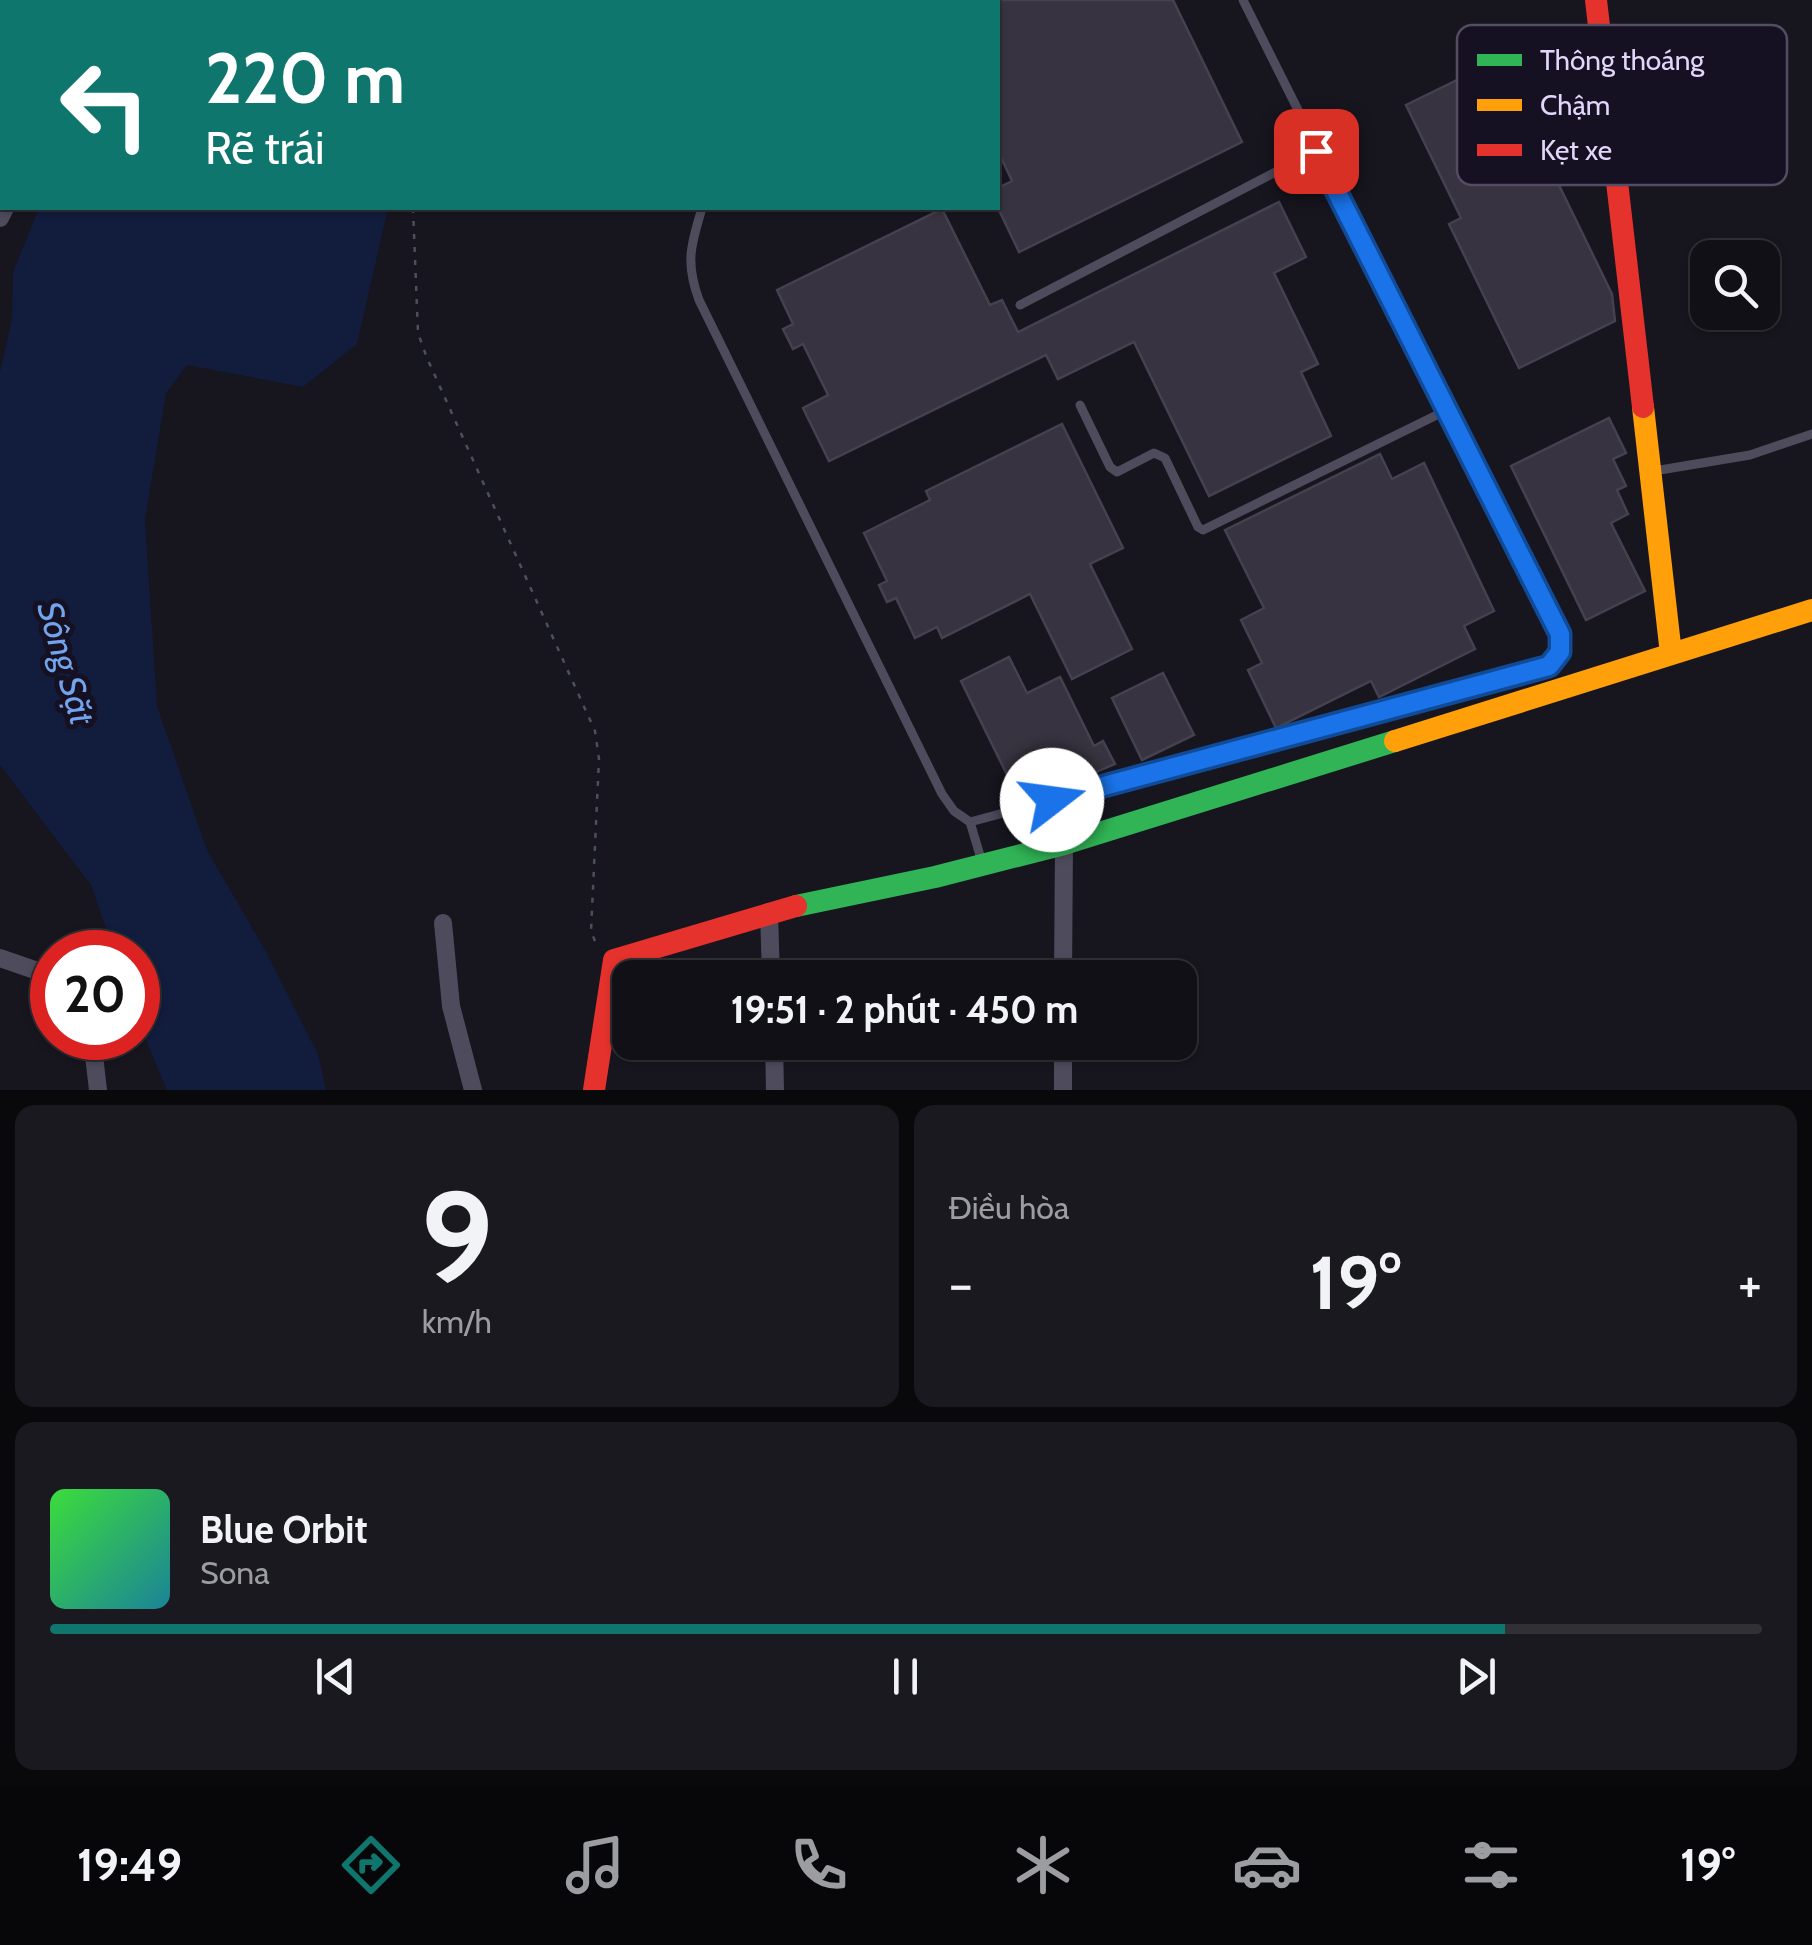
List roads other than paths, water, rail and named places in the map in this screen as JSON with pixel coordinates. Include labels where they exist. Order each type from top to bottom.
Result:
[{"type":"street","points":[[1596,0],[1599,25]]},
{"type":"street","points":[[1618,185],[1671,654]]},
{"type":"street","points":[[594,1090],[614,960],[769,912],[1064,844],[1812,610]]},
{"type":"street","points":[[1063,960],[1064,844]]},
{"type":"street","points":[[769,912],[770,960]]},
{"type":"street","points":[[444,924],[451,1006],[473,1090]]},
{"type":"street","points":[[0,958],[30,968]]},
{"type":"street","points":[[95,1060],[98,1090]]},
{"type":"street","points":[[774,1060],[775,1090]]},
{"type":"street","points":[[1062,1090],[1063,1060]]},
{"type":"lane","points":[[970,822],[1549,666],[1560,652],[1560,634],[1243,0]]},
{"type":"lane","points":[[1020,305],[1316,151]]},
{"type":"lane","points":[[701,210],[690,249],[689,275],[699,300],[942,794],[954,811],[970,822],[983,864]]},
{"type":"lane","points":[[1080,405],[1110,467],[1117,472],[1154,454],[1165,458],[1203,530],[1447,410]]},
{"type":"lane","points":[[1651,471],[1750,455],[1812,434]]},
{"type":"water","name":"Sông Sặt","points":[[38,210],[388,210],[357,344],[303,387],[187,365],[166,393],[145,520],[157,706],[207,850],[266,952],[318,1054],[326,1090],[167,1090],[154,1060],[160,1060],[160,930],[106,930],[91,885],[0,765],[0,372],[12,319],[13,272]]}]
